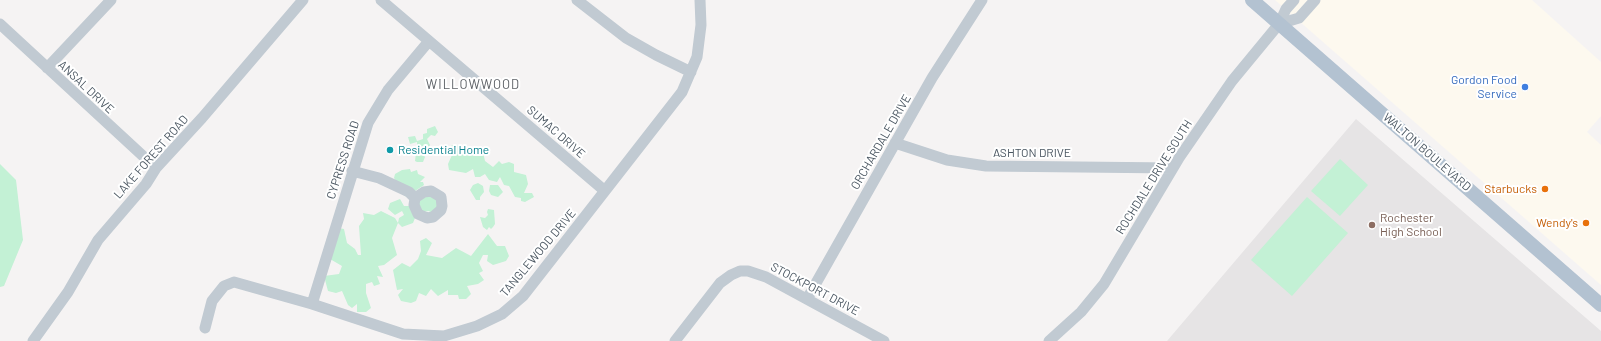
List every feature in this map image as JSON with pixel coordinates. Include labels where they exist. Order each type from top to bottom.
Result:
[{"type":"main road","name":"WALTON BOULEVARD","points":[[1252,0],[1601,304]]},
{"type":"street","points":[[47,68],[111,0]]},
{"type":"street","name":"LAKE FOREST ROAD","points":[[33,341],[68,292],[98,240],[146,184],[156,168],[202,118],[303,0]]},
{"type":"street","name":"SUMAC DRIVE","points":[[381,0],[605,191]]},
{"type":"street","points":[[576,0],[626,38],[656,56],[691,72]]},
{"type":"street","name":"TANGLEWOOD DRIVE","points":[[205,328],[212,301],[224,286],[234,282],[312,304],[403,334],[432,339],[462,331],[502,314],[522,296],[682,92],[697,57],[701,25],[700,0]]},
{"type":"street","name":"ORCHARDALE DRIVE","points":[[807,299],[932,78],[982,0]]},
{"type":"street","name":"ROCHDALE DRIVE SOUTH","points":[[1049,341],[1081,312],[1100,290],[1173,168],[1232,81],[1279,24],[1286,9],[1294,0]]},
{"type":"street","points":[[1279,24],[1299,18],[1315,0]]},
{"type":"street","name":"ANSAL DRIVE","points":[[0,24],[156,168]]},
{"type":"street","name":"CYPRESS ROAD","points":[[312,304],[368,123],[388,90],[429,41]]},
{"type":"street","name":"ASHTON DRIVE","points":[[895,143],[947,160],[986,166],[1173,168]]},
{"type":"street","points":[[352,171],[379,178],[409,192],[415,198]]},
{"type":"street","name":"STOCKPORT DRIVE","points":[[675,341],[720,283],[731,275],[740,271],[748,271],[766,277],[884,341]]},
{"type":"shaded area","points":[[1275,0],[1532,0],[1601,62],[1601,116],[1587,132],[1601,145],[1601,285]]},
{"type":"shaded area","name":"Rochester High School","points":[[1356,119],[1601,331],[1601,341],[1167,341]]},
{"type":"green space","points":[[435,126],[438,132],[435,136],[431,135],[427,139],[430,145],[428,150],[423,154],[425,157],[423,162],[415,161],[416,153],[419,153],[417,151],[417,142],[410,144],[408,137],[415,136],[417,141],[423,139],[423,134],[427,133],[427,129]]},
{"type":"green space","points":[[452,145],[466,147],[472,151],[475,148],[483,152],[485,161],[493,167],[499,161],[502,164],[509,162],[514,164],[514,172],[526,175],[528,184],[524,193],[532,193],[534,197],[525,202],[521,201],[521,198],[515,197],[509,186],[504,185],[500,177],[497,182],[489,180],[485,174],[480,177],[475,177],[473,169],[466,173],[449,170],[448,164],[452,155],[449,151]]},
{"type":"green space","points":[[1340,159],[1368,185],[1340,216],[1311,191]]},
{"type":"green space","points":[[0,164],[16,180],[23,240],[4,286],[0,287]]},
{"type":"green space","points":[[410,169],[411,172],[417,170],[418,174],[425,177],[420,182],[423,182],[424,185],[406,197],[394,178],[395,174],[402,170]]},
{"type":"green space","points":[[478,183],[483,186],[484,192],[480,197],[480,200],[476,200],[470,190],[473,185]]},
{"type":"green space","points":[[490,185],[498,185],[503,192],[498,197],[491,195],[489,191]]},
{"type":"green space","points":[[424,196],[437,196],[439,208],[431,213],[429,211],[423,212],[416,202]]},
{"type":"green space","points":[[1307,197],[1348,233],[1292,296],[1251,260]]},
{"type":"green space","points":[[400,199],[404,206],[412,206],[415,218],[413,223],[402,227],[398,223],[399,218],[404,215],[402,211],[395,215],[388,209],[390,203]]},
{"type":"green space","points":[[488,209],[494,210],[495,224],[491,229],[489,227],[487,230],[483,227],[480,217],[485,218],[488,215]]},
{"type":"green space","points":[[381,211],[395,218],[398,223],[392,238],[397,255],[384,265],[378,266],[383,277],[377,276],[380,284],[374,286],[372,282],[366,284],[366,293],[371,308],[366,312],[357,312],[357,304],[352,308],[348,305],[342,291],[336,293],[328,291],[324,276],[339,274],[342,266],[330,259],[339,228],[344,229],[347,243],[355,249],[358,255],[361,255],[359,226],[364,219],[363,213],[374,215]]},
{"type":"green space","points":[[488,234],[497,246],[505,246],[509,256],[506,261],[493,265],[487,261],[488,255],[483,255],[479,263],[483,271],[479,273],[484,280],[478,284],[467,286],[471,294],[466,299],[459,299],[458,295],[448,295],[448,290],[438,296],[431,289],[426,296],[419,293],[416,301],[411,303],[401,301],[398,295],[403,289],[397,290],[393,270],[402,263],[410,267],[418,259],[421,251],[420,241],[426,238],[432,243],[426,255],[442,258],[456,248],[471,256]]},
{"type":"place","name":"Gordon Food Service","points":[[1525,87]]},
{"type":"place","name":"Residential Home","points":[[390,150]]},
{"type":"place","name":"Starbucks","points":[[1545,189]]},
{"type":"place","name":"Wendy's","points":[[1586,223]]},
{"type":"place","name":"Rochester High School","points":[[1372,225]]},
{"type":"district","name":"WILLOWWOOD","points":[[473,85]]}]
